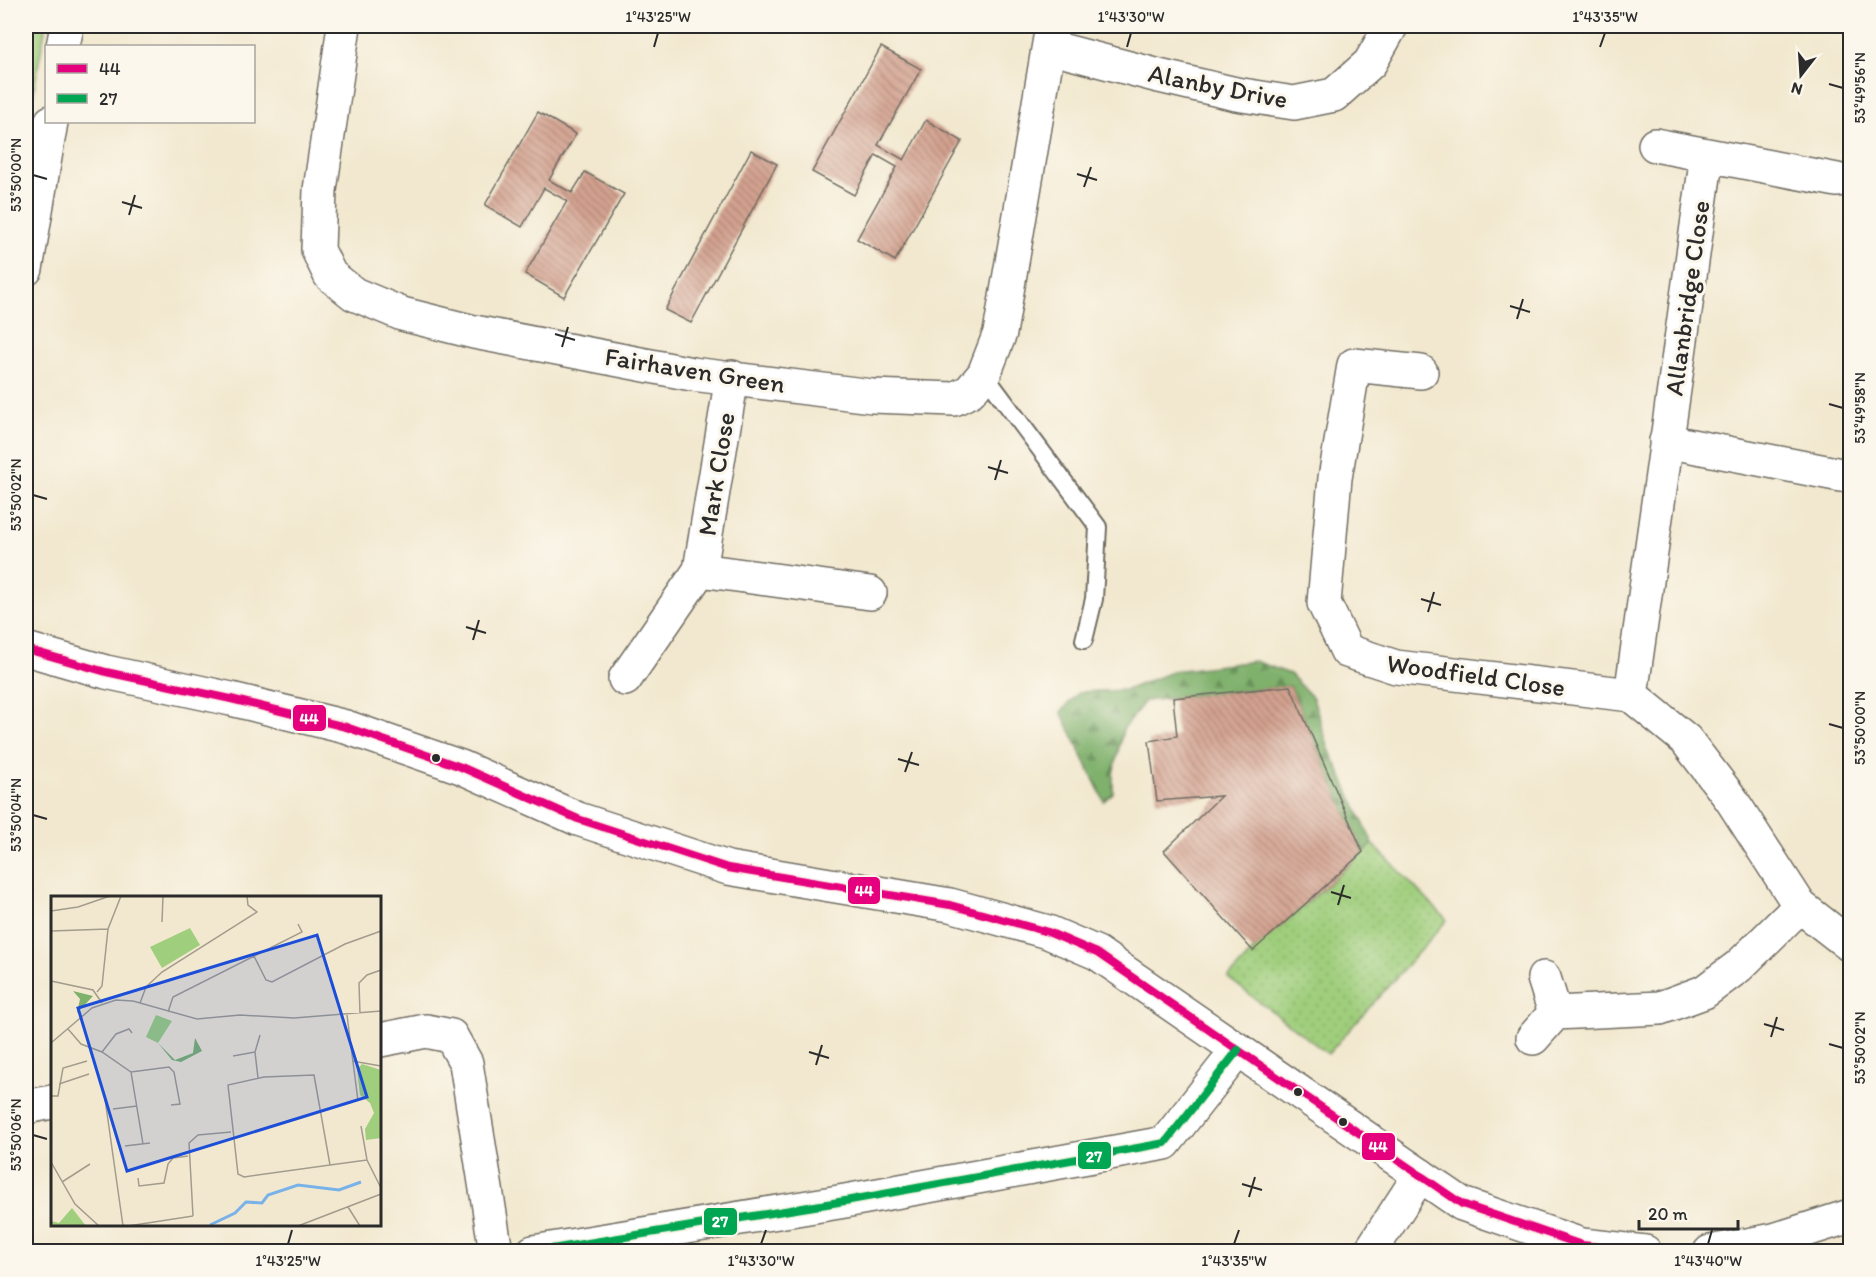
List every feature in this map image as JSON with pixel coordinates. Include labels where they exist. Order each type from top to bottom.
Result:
[{"type":"street","points":[[63,45],[67,26]]},
{"type":"street","name":"Fairhaven Green","points":[[344,26],[320,190],[318,250],[330,275],[354,294],[402,314],[508,338],[692,374],[732,377],[872,396],[954,399],[970,391],[984,374],[1000,333],[1051,36]]},
{"type":"street","name":"Alanby Drive","points":[[1051,36],[1159,76],[1236,94],[1294,103],[1334,95],[1370,63],[1391,26]]},
{"type":"street","points":[[26,269],[51,123]]},
{"type":"street","points":[[1655,145],[1838,180]]},
{"type":"street","name":"Allanbridge Close","points":[[1631,695],[1707,155]]},
{"type":"street","name":"Woodfield Close","points":[[1421,372],[1354,365],[1335,478],[1324,603],[1347,651],[1396,667],[1631,695]]},
{"type":"street","name":"Mark Close","points":[[625,679],[700,570],[732,377]]},
{"type":"street","points":[[1666,441],[1840,475]]},
{"type":"street","name":"Mark Close","points":[[700,570],[870,593]]},
{"type":"street","points":[[26,649],[106,672],[231,699],[346,728],[461,767],[578,819],[728,868],[950,905],[1048,932],[1097,953],[1462,1204],[1582,1245],[1645,1251]]},
{"type":"street","points":[[1631,695],[1686,740],[1731,799],[1800,906],[1851,945]]},
{"type":"street","points":[[1533,1038],[1555,1013],[1660,1008],[1704,992],[1739,966],[1800,906]]},
{"type":"street","points":[[1544,978],[1555,1013]]},
{"type":"street","points":[[381,1040],[426,1031],[452,1036],[466,1063],[495,1251]]},
{"type":"street","points":[[533,1251],[845,1201],[1165,1143],[1238,1050]]},
{"type":"street","points":[[26,1107],[51,1102]]},
{"type":"street","points":[[1370,1251],[1420,1175]]},
{"type":"street","points":[[1710,1251],[1774,1240],[1851,1216]]},
{"type":"lane","points":[[984,374],[1098,527],[1095,599],[1084,640]]},
{"type":"green space","points":[[26,26],[44,26],[45,30],[26,132]]},
{"type":"green space","points":[[1255,661],[1290,674],[1313,698],[1329,749],[1373,844],[1363,852],[1290,686],[1145,701],[1123,729],[1113,774],[1113,793],[1104,801],[1061,712],[1079,692],[1126,690],[1174,671]]},
{"type":"green space","points":[[1373,844],[1447,920],[1328,1054],[1228,978],[1253,951]]},
{"type":"building","points":[[881,47],[921,69],[878,145],[904,160],[926,120],[962,141],[895,261],[857,239],[897,167],[876,155],[854,195],[812,172]]},
{"type":"building","points":[[538,112],[576,134],[549,180],[572,193],[585,172],[624,194],[564,297],[525,274],[567,201],[544,188],[522,227],[485,205]]},
{"type":"building","points":[[751,150],[777,164],[691,323],[665,310]]},
{"type":"building","points":[[1290,686],[1363,852],[1253,951],[1164,851],[1221,796],[1157,801],[1149,741],[1177,736],[1173,698]]},
{"type":"transit line","name":"44","points":[[26,649],[106,672],[346,727],[461,767],[578,819],[728,868],[950,905],[1048,932],[1097,953],[1462,1204],[1582,1245],[1645,1252]]},
{"type":"transit line","name":"27","points":[[533,1252],[845,1201],[1165,1143],[1238,1050]]}]
